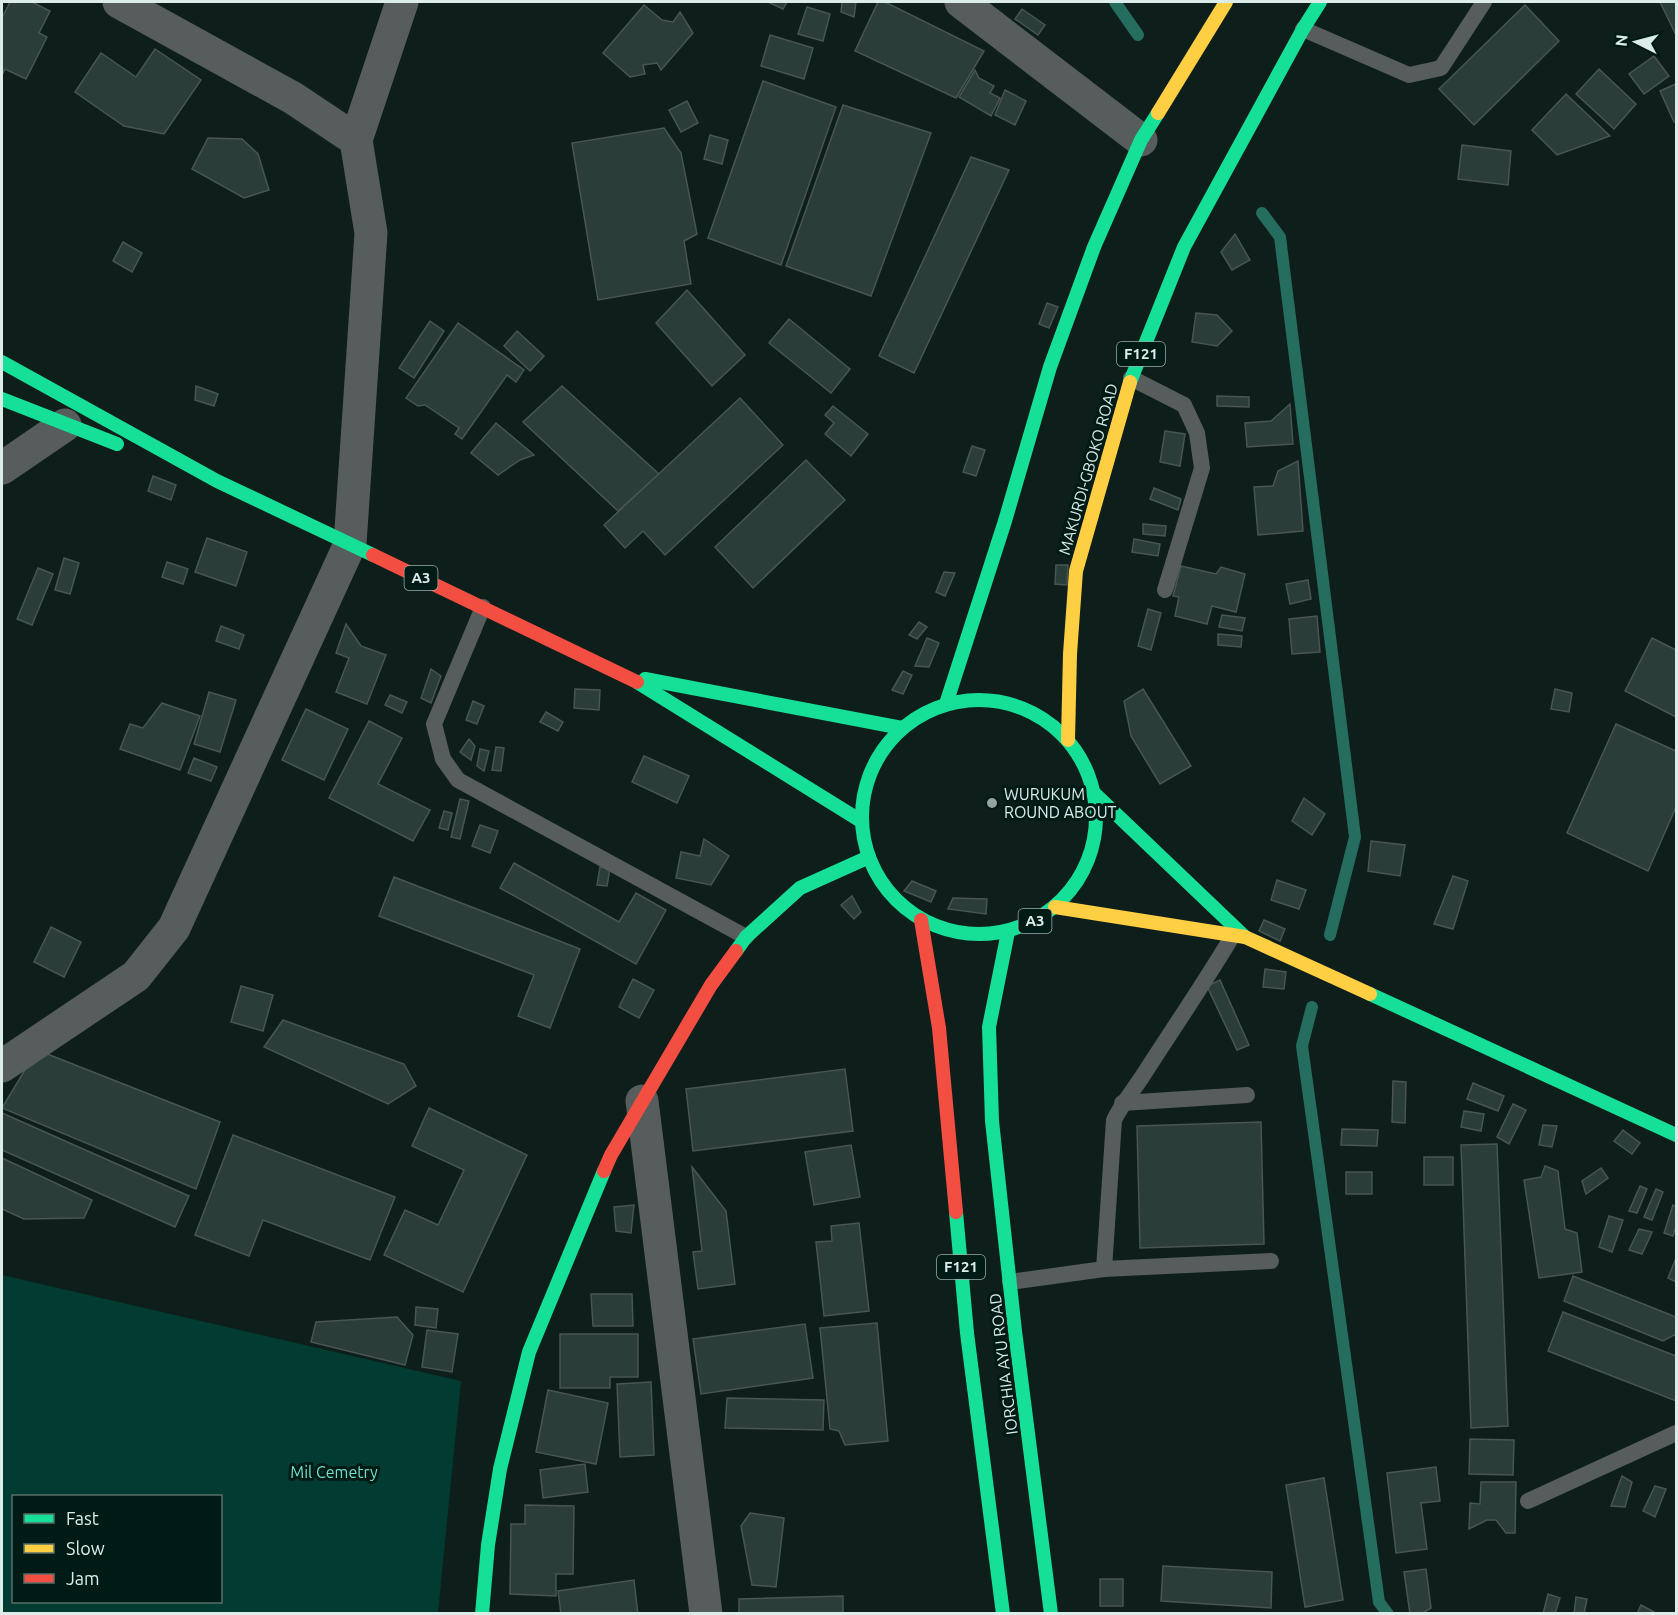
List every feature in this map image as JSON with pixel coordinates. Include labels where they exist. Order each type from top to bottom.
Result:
[{"type":"main road","points":[[946,704],[1002,532],[1050,367],[1094,247],[1141,141],[1226,2]]},
{"type":"main road","name":"MAKURDI-GBOKO ROAD","points":[[1068,740],[1070,654],[1076,571],[1131,378],[1184,247],[1302,29],[1320,2]]},
{"type":"main road","name":"A3","points":[[2,362],[217,481],[626,675],[861,821]]},
{"type":"main road","name":"A3","points":[[2,399],[65,425],[217,481]]},
{"type":"main road","name":"A3","points":[[626,675],[902,728]]},
{"type":"main road","name":"A3","points":[[979,699],[1013,704],[1043,718],[1068,740],[1084,764],[1094,792],[1096,824],[1090,855],[1076,884],[1055,907],[1033,922],[1008,932],[979,935],[949,932],[921,920],[890,894],[869,857],[861,821],[866,786],[880,754],[902,728],[923,713],[946,704],[979,699]]},
{"type":"main road","name":"A3","points":[[1094,792],[1239,936]]},
{"type":"main road","points":[[482,1614],[488,1545],[500,1469],[529,1352],[611,1155],[711,985],[746,937],[800,888],[869,857]]},
{"type":"main road","name":"A3","points":[[1055,907],[1239,936],[1677,1134]]},
{"type":"main road","name":"F121","points":[[921,920],[939,1028],[967,1333],[1003,1614]]},
{"type":"main road","name":"IORCHIA AYU ROAD","points":[[1008,932],[989,1027],[992,1121],[1051,1614]]},
{"type":"street","points":[[119,2],[293,98],[356,140]]},
{"type":"street","points":[[2,1066],[136,976],[174,928],[350,544],[372,233],[356,140],[402,2]]},
{"type":"street","points":[[961,2],[1141,141]]},
{"type":"street","points":[[2,468],[65,425]]},
{"type":"street","points":[[642,1101],[706,1614]]},
{"type":"lane","points":[[1302,29],[1409,75],[1441,69],[1484,2]]},
{"type":"lane","points":[[1131,378],[1184,405],[1197,433],[1202,468],[1165,590]]},
{"type":"lane","points":[[483,607],[434,724],[443,759],[458,780],[746,937]]},
{"type":"lane","points":[[1104,1269],[1114,1120],[1122,1103],[1139,1082],[1214,967],[1239,936]]},
{"type":"lane","points":[[1122,1103],[1247,1095]]},
{"type":"lane","points":[[1010,1282],[1104,1269],[1271,1261]]},
{"type":"lane","points":[[1528,1501],[1677,1432]]},
{"type":"green space","name":"Mil Cemetry","points":[[2,1275],[461,1381],[438,1613],[2,1613]]},
{"type":"building","points":[[10,2],[32,2],[50,11],[39,33],[47,37],[26,79],[5,69],[2,75],[2,18]]},
{"type":"building","points":[[768,2],[787,2],[783,9]]},
{"type":"building","points":[[842,2],[856,2],[854,17],[841,12]]},
{"type":"building","points":[[878,2],[885,2],[984,51],[956,98],[855,51]]},
{"type":"building","points":[[1660,2],[1676,2],[1676,35]]},
{"type":"building","points":[[644,5],[662,20],[673,22],[680,12],[693,33],[661,70],[657,63],[643,65],[645,74],[630,77],[603,53]]},
{"type":"building","points":[[1525,5],[1559,41],[1474,125],[1439,89]]},
{"type":"building","points":[[807,7],[830,14],[823,41],[798,34]]},
{"type":"building","points":[[1022,9],[1045,25],[1038,35],[1015,19]]},
{"type":"building","points":[[770,35],[813,48],[804,79],[761,66]]},
{"type":"building","points":[[155,49],[201,80],[164,134],[124,126],[75,92],[101,53],[136,77]]},
{"type":"building","points":[[1654,56],[1669,76],[1644,94],[1629,74]]},
{"type":"building","points":[[1599,69],[1636,104],[1614,129],[1576,94]]},
{"type":"building","points":[[975,70],[979,78],[994,86],[990,93],[1000,98],[991,116],[959,97]]},
{"type":"building","points":[[763,81],[836,107],[781,265],[708,238]]},
{"type":"building","points":[[1676,84],[1676,121],[1674,122],[1660,91]]},
{"type":"building","points":[[1005,90],[1026,101],[1015,125],[995,115]]},
{"type":"building","points":[[1566,94],[1610,136],[1557,155],[1532,130]]},
{"type":"building","points":[[687,101],[698,123],[681,132],[669,110]]},
{"type":"building","points":[[843,105],[931,133],[871,296],[786,266]]},
{"type":"building","points":[[664,128],[681,153],[697,234],[684,241],[691,284],[598,300],[572,143]]},
{"type":"building","points":[[710,135],[728,140],[722,164],[704,159]]},
{"type":"building","points":[[208,138],[242,139],[258,154],[269,190],[244,198],[192,169]]},
{"type":"building","points":[[1462,145],[1511,151],[1508,185],[1458,179]]},
{"type":"building","points":[[971,157],[1009,170],[914,373],[879,356]]},
{"type":"building","points":[[1235,234],[1250,260],[1232,270],[1221,252]]},
{"type":"building","points":[[123,242],[142,253],[132,272],[113,261]]},
{"type":"building","points":[[687,290],[745,355],[712,386],[656,323]]},
{"type":"building","points":[[1047,303],[1058,307],[1049,328],[1039,324]]},
{"type":"building","points":[[1196,313],[1217,315],[1232,331],[1217,346],[1192,342]]},
{"type":"building","points":[[789,319],[850,369],[831,393],[769,343]]},
{"type":"building","points":[[430,321],[444,331],[414,378],[399,368]]},
{"type":"building","points":[[458,323],[524,370],[516,382],[507,375],[462,439],[455,434],[459,428],[425,405],[418,406],[406,398]]},
{"type":"building","points":[[517,331],[544,356],[530,371],[504,346]]},
{"type":"building","points":[[196,386],[218,394],[214,406],[195,400]]},
{"type":"building","points":[[562,386],[659,474],[618,511],[523,422]]},
{"type":"building","points":[[1217,396],[1249,397],[1249,407],[1217,406]]},
{"type":"building","points":[[740,398],[783,445],[665,555],[643,531],[625,548],[604,525]]},
{"type":"building","points":[[1290,404],[1293,444],[1247,447],[1245,423],[1271,421]]},
{"type":"building","points":[[833,406],[868,434],[851,456],[825,434],[834,423],[825,415]]},
{"type":"building","points":[[496,423],[534,455],[520,460],[498,475],[471,453]]},
{"type":"building","points":[[1165,431],[1185,434],[1180,466],[1160,462]]},
{"type":"building","points":[[972,446],[985,450],[976,476],[963,472]]},
{"type":"building","points":[[806,460],[845,500],[753,588],[715,547]]},
{"type":"building","points":[[1298,461],[1303,531],[1258,535],[1254,487],[1273,486],[1278,471]]},
{"type":"building","points":[[153,476],[176,485],[171,500],[148,491]]},
{"type":"building","points":[[1154,488],[1181,499],[1178,510],[1150,499]]},
{"type":"building","points":[[1143,524],[1166,526],[1165,536],[1143,534]]},
{"type":"building","points":[[207,538],[247,552],[236,586],[195,572]]},
{"type":"building","points":[[1134,539],[1160,544],[1158,556],[1132,552]]},
{"type":"building","points":[[64,558],[79,563],[70,594],[55,590]]},
{"type":"building","points":[[167,562],[188,569],[183,584],[162,577]]},
{"type":"building","points":[[1056,565],[1068,565],[1067,585],[1055,584]]},
{"type":"building","points":[[1181,566],[1216,574],[1221,567],[1245,574],[1236,612],[1212,606],[1207,624],[1175,616],[1179,597],[1173,596]]},
{"type":"building","points":[[38,568],[53,574],[32,625],[17,619]]},
{"type":"building","points":[[944,572],[955,573],[945,596],[936,592]]},
{"type":"building","points":[[1308,580],[1311,599],[1290,604],[1286,584]]},
{"type":"building","points":[[1148,609],[1161,613],[1151,650],[1138,646]]},
{"type":"building","points":[[1222,615],[1245,618],[1242,631],[1219,627]]},
{"type":"building","points":[[1317,616],[1320,652],[1292,654],[1289,619]]},
{"type":"building","points":[[919,622],[927,627],[917,639],[909,635]]},
{"type":"building","points":[[346,624],[361,646],[386,655],[367,704],[336,692],[349,658],[336,653]]},
{"type":"building","points":[[221,626],[244,635],[239,649],[216,641]]},
{"type":"building","points":[[1218,634],[1242,636],[1241,647],[1218,645]]},
{"type":"building","points":[[927,638],[939,643],[929,667],[915,666]]},
{"type":"building","points":[[1652,638],[1676,650],[1676,717],[1625,691]]},
{"type":"building","points":[[431,669],[441,676],[431,703],[421,698]]},
{"type":"building","points":[[903,671],[912,675],[903,694],[892,690]]},
{"type":"building","points":[[575,689],[600,690],[599,710],[574,708]]},
{"type":"building","points":[[1143,689],[1191,766],[1160,784],[1131,736],[1124,701]]},
{"type":"building","points":[[1555,689],[1572,693],[1569,712],[1551,709]]},
{"type":"building","points":[[209,692],[236,700],[220,752],[194,744]]},
{"type":"building","points":[[390,695],[407,702],[402,713],[385,705]]},
{"type":"building","points":[[473,701],[484,706],[477,724],[466,720]]},
{"type":"building","points":[[162,703],[200,716],[180,770],[120,749],[130,724],[143,728]]},
{"type":"building","points":[[306,709],[348,729],[324,780],[282,760]]},
{"type":"building","points":[[546,712],[563,722],[558,731],[540,722]]},
{"type":"building","points":[[369,721],[402,738],[378,784],[430,810],[413,841],[329,798]]},
{"type":"building","points":[[1616,724],[1676,751],[1676,807],[1648,871],[1567,833]]},
{"type":"building","points":[[469,739],[475,746],[471,760],[460,752]]},
{"type":"building","points":[[496,747],[504,748],[501,771],[492,770]]},
{"type":"building","points":[[480,749],[489,751],[484,771],[477,766]]},
{"type":"building","points":[[644,756],[689,776],[677,803],[632,782]]},
{"type":"building","points":[[194,758],[217,767],[211,781],[188,773]]},
{"type":"building","points":[[1304,798],[1325,814],[1312,835],[1292,821]]},
{"type":"building","points":[[460,799],[469,801],[460,839],[451,837]]},
{"type":"building","points":[[444,811],[452,813],[448,830],[439,828]]},
{"type":"building","points":[[480,825],[498,831],[490,853],[472,846]]},
{"type":"building","points":[[704,839],[729,856],[711,885],[676,878],[681,852],[700,856]]},
{"type":"building","points":[[1371,841],[1405,845],[1400,876],[1368,871]]},
{"type":"building","points":[[514,863],[619,922],[636,893],[666,910],[636,964],[500,888]]},
{"type":"building","points":[[600,867],[610,868],[607,886],[597,885]]},
{"type":"building","points":[[1453,876],[1468,881],[1453,929],[1434,924]]},
{"type":"building","points":[[394,877],[580,949],[550,1028],[518,1016],[534,975],[379,916]]},
{"type":"building","points":[[1277,880],[1306,890],[1299,909],[1271,900]]},
{"type":"building","points":[[912,881],[936,891],[931,902],[904,891]]},
{"type":"building","points":[[852,896],[861,912],[854,919],[841,905]]},
{"type":"building","points":[[953,898],[987,899],[986,914],[948,909]]},
{"type":"building","points":[[1264,920],[1285,929],[1280,941],[1259,931]]},
{"type":"building","points":[[51,927],[81,942],[64,977],[34,962]]},
{"type":"building","points":[[1265,969],[1286,972],[1284,989],[1263,987]]},
{"type":"building","points":[[633,979],[654,990],[639,1018],[619,1007]]},
{"type":"building","points":[[1220,980],[1249,1045],[1237,1050],[1207,986]]},
{"type":"building","points":[[241,986],[273,995],[263,1031],[231,1022]]},
{"type":"building","points":[[283,1020],[404,1064],[416,1086],[388,1104],[264,1047]]},
{"type":"building","points":[[37,1050],[220,1122],[196,1189],[2,1108]]},
{"type":"building","points":[[845,1069],[853,1131],[693,1151],[686,1089]]},
{"type":"building","points":[[1393,1081],[1406,1082],[1405,1123],[1392,1122]]},
{"type":"building","points":[[1473,1083],[1504,1096],[1498,1111],[1467,1099]]},
{"type":"building","points":[[1513,1104],[1526,1110],[1509,1144],[1497,1137]]},
{"type":"building","points":[[429,1108],[527,1155],[463,1292],[384,1255],[405,1210],[438,1225],[464,1170],[412,1146]]},
{"type":"building","points":[[1464,1111],[1484,1114],[1481,1131],[1461,1127]]},
{"type":"building","points":[[2,1113],[189,1196],[175,1227],[2,1150]]},
{"type":"building","points":[[1261,1122],[1264,1244],[1140,1248],[1137,1126]]},
{"type":"building","points":[[1543,1125],[1557,1126],[1552,1147],[1539,1145]]},
{"type":"building","points":[[1342,1129],[1378,1130],[1377,1146],[1341,1145]]},
{"type":"building","points":[[1623,1130],[1640,1143],[1632,1154],[1614,1141]]},
{"type":"building","points":[[233,1135],[395,1197],[370,1260],[263,1220],[249,1256],[195,1235]]},
{"type":"building","points":[[1497,1144],[1508,1426],[1471,1428],[1461,1145]]},
{"type":"building","points":[[851,1145],[860,1197],[814,1205],[805,1152]]},
{"type":"building","points":[[1424,1157],[1453,1157],[1453,1185],[1424,1185]]},
{"type":"building","points":[[2,1158],[92,1200],[84,1218],[24,1219],[2,1209]]},
{"type":"building","points":[[1545,1166],[1558,1171],[1565,1229],[1577,1233],[1582,1272],[1539,1278],[1524,1180],[1541,1177]]},
{"type":"building","points":[[692,1167],[726,1211],[735,1284],[698,1289],[693,1252],[702,1251]]},
{"type":"building","points":[[1601,1168],[1608,1178],[1586,1194],[1582,1181]]},
{"type":"building","points":[[1346,1172],[1372,1172],[1372,1194],[1346,1194]]},
{"type":"building","points":[[1640,1186],[1647,1189],[1637,1213],[1629,1211]]},
{"type":"building","points":[[1656,1189],[1663,1192],[1652,1220],[1644,1217]]},
{"type":"building","points":[[634,1205],[631,1233],[616,1231],[614,1207]]},
{"type":"building","points":[[1673,1205],[1676,1207],[1676,1226],[1673,1236],[1664,1233]]},
{"type":"building","points":[[1609,1216],[1623,1220],[1612,1252],[1599,1247]]},
{"type":"building","points":[[859,1223],[869,1311],[824,1316],[816,1242],[832,1241],[831,1226]]},
{"type":"building","points":[[1639,1229],[1652,1232],[1642,1254],[1629,1250]]},
{"type":"building","points":[[1676,1258],[1676,1282],[1668,1278]]},
{"type":"building","points":[[1573,1276],[1676,1317],[1676,1336],[1663,1341],[1564,1301]]},
{"type":"building","points":[[591,1294],[632,1294],[633,1326],[593,1326]]},
{"type":"building","points":[[416,1307],[438,1309],[436,1328],[415,1325]]},
{"type":"building","points":[[1563,1312],[1676,1356],[1676,1401],[1548,1351]]},
{"type":"building","points":[[397,1317],[413,1335],[405,1365],[311,1342],[316,1322]]},
{"type":"building","points":[[877,1323],[888,1441],[845,1445],[839,1431],[830,1429],[820,1328]]},
{"type":"building","points":[[805,1324],[813,1378],[701,1394],[693,1339]]},
{"type":"building","points":[[427,1330],[458,1334],[452,1372],[422,1367]]},
{"type":"building","points":[[560,1334],[638,1334],[638,1377],[610,1377],[610,1388],[560,1388]]},
{"type":"building","points":[[651,1382],[654,1455],[620,1457],[617,1384]]},
{"type":"building","points":[[548,1390],[608,1403],[596,1464],[536,1452]]},
{"type":"building","points":[[727,1398],[824,1400],[823,1430],[725,1428]]},
{"type":"building","points":[[1470,1439],[1514,1440],[1513,1475],[1469,1474]]},
{"type":"building","points":[[585,1464],[588,1492],[543,1498],[540,1470]]},
{"type":"building","points":[[1436,1467],[1440,1501],[1421,1503],[1427,1549],[1396,1553],[1387,1473]]},
{"type":"building","points":[[1622,1476],[1632,1482],[1625,1507],[1611,1506]]},
{"type":"building","points":[[1324,1478],[1343,1600],[1305,1607],[1286,1485]]},
{"type":"building","points":[[1481,1482],[1516,1482],[1515,1533],[1506,1533],[1496,1520],[1487,1520],[1469,1529],[1470,1503],[1480,1504]]},
{"type":"building","points":[[1655,1486],[1666,1489],[1655,1517],[1643,1511]]},
{"type":"building","points":[[525,1505],[574,1506],[573,1574],[556,1574],[556,1596],[510,1594],[511,1524],[525,1524]]},
{"type":"building","points":[[750,1513],[784,1518],[776,1587],[752,1585],[741,1526]]},
{"type":"building","points":[[1163,1566],[1272,1572],[1271,1608],[1161,1601]]},
{"type":"building","points":[[1426,1569],[1431,1608],[1421,1614],[1410,1614],[1404,1572]]},
{"type":"building","points":[[1100,1579],[1123,1579],[1123,1606],[1100,1606]]},
{"type":"building","points":[[634,1580],[638,1614],[561,1614],[558,1591]]},
{"type":"building","points":[[1548,1594],[1560,1598],[1555,1614],[1543,1614]]},
{"type":"building","points":[[843,1596],[843,1614],[739,1614],[739,1599]]},
{"type":"building","points":[[1576,1597],[1587,1599],[1584,1614],[1574,1614]]},
{"type":"building","points":[[1641,1605],[1654,1612],[1654,1614],[1637,1614]]},
{"type":"waterway","points":[[1115,2],[1138,35]]},
{"type":"waterway","points":[[1262,213],[1280,237],[1355,837],[1330,935]]},
{"type":"waterway","points":[[1312,1007],[1302,1046],[1379,1602],[1388,1614]]},
{"type":"traffic: fast","points":[[1130,382],[1184,247],[1320,2]]},
{"type":"traffic: fast","points":[[946,704],[1005,521],[1050,367],[1094,247],[1141,140],[1158,113]]},
{"type":"traffic: fast","points":[[2,362],[217,481],[373,555]]},
{"type":"traffic: fast","points":[[2,399],[117,444]]},
{"type":"traffic: fast","points":[[645,679],[902,728]]},
{"type":"traffic: fast","points":[[637,682],[861,821]]},
{"type":"traffic: fast","points":[[979,700],[1002,702],[1024,709],[1044,720],[1062,734],[1076,752],[1087,772],[1094,794],[1096,817],[1094,840],[1087,862],[1076,882],[1062,900],[1044,914],[1024,925],[1002,932],[979,934],[956,932],[934,925],[914,914],[896,900],[882,882],[871,862],[864,840],[862,817],[864,794],[871,772],[882,752],[896,734],[914,720],[934,709],[956,702],[979,700]]},
{"type":"traffic: fast","points":[[1093,792],[1245,937]]},
{"type":"traffic: fast","points":[[736,951],[746,937],[800,888],[869,857]]},
{"type":"traffic: fast","points":[[1008,932],[989,1027],[992,1121],[1015,1331],[1051,1614]]},
{"type":"traffic: fast","points":[[1370,994],[1676,1135]]},
{"type":"traffic: fast","points":[[482,1614],[488,1545],[500,1469],[529,1352],[604,1171]]},
{"type":"traffic: fast","points":[[956,1212],[967,1333],[1003,1614]]},
{"type":"traffic: slow","points":[[1158,113],[1226,2]]},
{"type":"traffic: slow","points":[[1068,740],[1070,654],[1076,571],[1130,382]]},
{"type":"traffic: slow","points":[[1055,907],[1245,937],[1370,994]]},
{"type":"traffic: jam","points":[[373,555],[637,682]]},
{"type":"traffic: jam","points":[[921,920],[939,1028],[956,1212]]},
{"type":"traffic: jam","points":[[604,1171],[611,1155],[711,985],[736,951]]},
{"type":"place","name":"WURUKUM ROUND ABOUT","points":[[992,803]]}]
